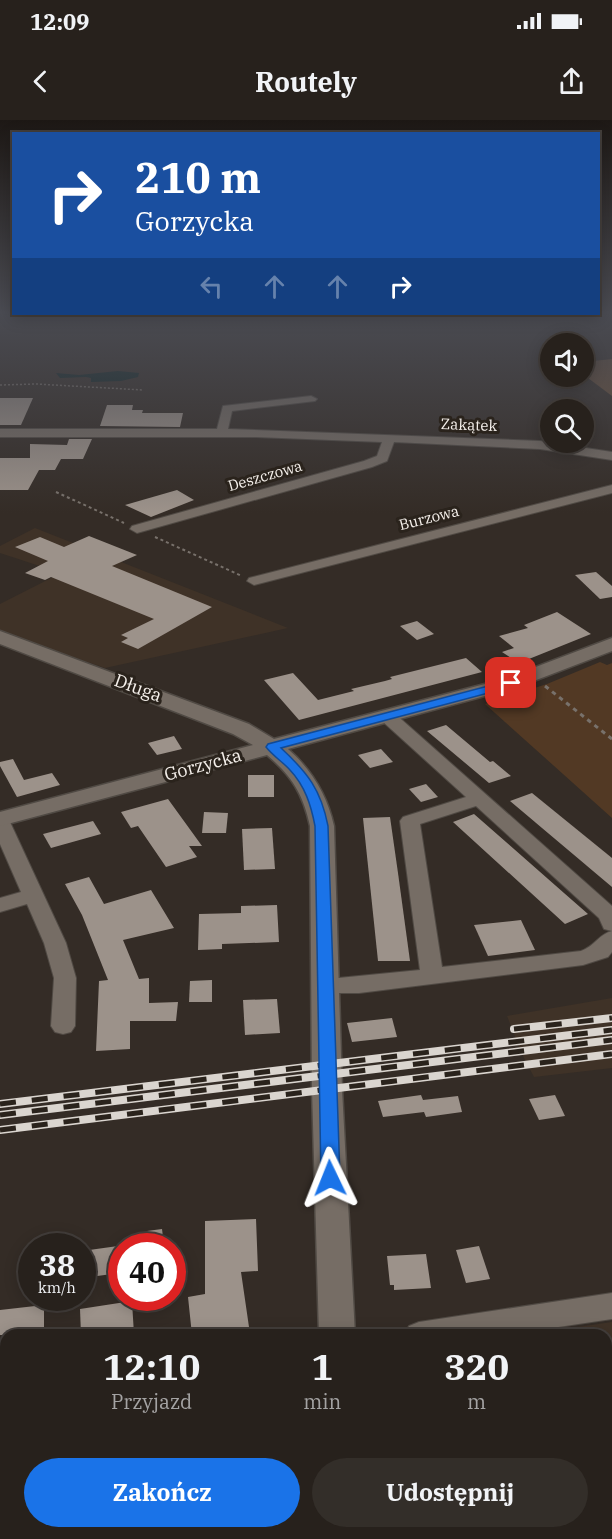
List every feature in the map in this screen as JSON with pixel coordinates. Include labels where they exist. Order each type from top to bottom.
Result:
[{"type":"street","points":[[222,432],[227,408],[311,399]]},
{"type":"street","name":"Zakątek","points":[[0,433],[222,432],[389,438],[540,445],[612,456]]},
{"type":"street","name":"Deszczowa","points":[[137,529],[368,464],[382,458],[389,438]]},
{"type":"street","name":"Burzowa","points":[[255,581],[612,489]]},
{"type":"street","name":"Długa","points":[[0,637],[215,717],[250,733],[272,747],[303,776],[317,803],[324,860],[327,1089],[338,1329]]},
{"type":"street","name":"Gorzycka","points":[[0,820],[511,683],[567,664],[612,644]]},
{"type":"street","points":[[387,716],[609,915],[612,924]]},
{"type":"street","points":[[432,976],[410,821],[480,798]]},
{"type":"street","points":[[0,820],[51,931],[65,978],[63,1026]]},
{"type":"street","points":[[0,905],[34,895]]},
{"type":"street","points":[[326,985],[359,985],[583,958],[608,948]]},
{"type":"street","points":[[459,1329],[612,1306]]},
{"type":"path","points":[[0,385],[64,384],[84,388],[142,390]]},
{"type":"path","points":[[544,685],[612,739]]},
{"type":"shaded area","points":[[594,380],[612,380],[612,396],[594,382]]},
{"type":"shaded area","points":[[35,528],[288,628],[105,668],[0,632],[0,604],[61,573],[0,553],[0,546]]},
{"type":"shaded area","points":[[600,662],[607,665],[612,663],[612,818],[485,704],[547,684]]},
{"type":"shaded area","points":[[612,998],[612,1068],[534,1077],[507,1016]]},
{"type":"shaded area","points":[[612,1322],[612,1329],[564,1329]]},
{"type":"water","points":[[91,380],[124,380],[121,381]]},
{"type":"building","points":[[0,398],[33,398],[21,425],[0,425]]},
{"type":"building","points":[[107,405],[133,405],[132,410],[143,410],[142,413],[183,413],[180,427],[100,426]]},
{"type":"building","points":[[69,439],[92,439],[83,459],[61,459],[55,470],[39,470],[28,490],[0,490],[0,458],[30,458],[30,444],[67,445]]},
{"type":"building","points":[[177,490],[194,500],[151,517],[125,505]]},
{"type":"building","points":[[89,536],[137,555],[112,566],[212,607],[138,649],[121,642],[128,638],[121,635],[154,619],[51,577],[45,580],[25,573],[48,561],[15,547],[40,537],[64,547]]},
{"type":"building","points":[[596,572],[612,586],[612,597],[600,599],[575,575]]},
{"type":"building","points":[[557,612],[591,634],[519,663],[502,652],[514,648],[499,636],[528,628],[524,625]]},
{"type":"building","points":[[417,621],[434,634],[417,640],[400,626]]},
{"type":"building","points":[[466,658],[482,672],[299,720],[264,680],[293,673],[318,700],[392,679],[390,677]]},
{"type":"building","points":[[446,725],[490,762],[493,761],[511,776],[489,783],[427,731]]},
{"type":"building","points":[[174,736],[182,749],[157,755],[148,743]]},
{"type":"building","points":[[381,749],[393,762],[370,768],[358,755]]},
{"type":"building","points":[[13,759],[24,780],[52,773],[60,785],[17,797],[0,766],[0,762]]},
{"type":"building","points":[[248,775],[274,775],[274,797],[248,797]]},
{"type":"building","points":[[426,784],[438,797],[421,802],[409,789]]},
{"type":"building","points":[[532,793],[612,858],[612,887],[510,801]]},
{"type":"building","points":[[168,799],[202,846],[189,846],[197,857],[166,867],[138,826],[131,828],[121,812]]},
{"type":"building","points":[[204,812],[228,813],[226,833],[202,833]]},
{"type":"building","points":[[474,814],[588,914],[565,924],[453,822]]},
{"type":"building","points":[[390,817],[410,961],[378,961],[363,818]]},
{"type":"building","points":[[93,821],[101,834],[51,848],[43,834]]},
{"type":"building","points":[[272,828],[275,869],[244,870],[242,829]]},
{"type":"building","points":[[89,877],[104,904],[151,890],[174,928],[123,940],[139,979],[149,978],[149,1003],[178,1002],[176,1021],[130,1021],[130,1049],[96,1051],[99,981],[108,980],[82,915],[65,884]]},
{"type":"building","points":[[277,905],[279,942],[222,944],[222,949],[198,950],[199,914],[241,913],[241,906]]},
{"type":"building","points":[[521,920],[535,950],[488,956],[474,925]]},
{"type":"building","points":[[212,980],[212,1002],[189,1002],[190,981]]},
{"type":"building","points":[[277,999],[280,1033],[245,1035],[243,1000]]},
{"type":"building","points":[[392,1018],[397,1037],[352,1042],[347,1023]]},
{"type":"building","points":[[421,1095],[423,1100],[458,1096],[462,1112],[426,1117],[424,1112],[383,1117],[378,1101]]},
{"type":"building","points":[[555,1095],[565,1116],[539,1120],[529,1099]]},
{"type":"building","points":[[256,1219],[258,1271],[241,1272],[249,1327],[191,1329],[188,1297],[205,1294],[205,1221]]},
{"type":"building","points":[[162,1229],[162,1233],[147,1233],[147,1231]]},
{"type":"building","points":[[479,1246],[490,1279],[466,1283],[456,1250]]},
{"type":"building","points":[[108,1247],[108,1275],[96,1276],[96,1249]]},
{"type":"building","points":[[426,1254],[431,1288],[394,1290],[394,1285],[390,1285],[387,1256]]},
{"type":"building","points":[[108,1305],[108,1311],[133,1311],[134,1329],[81,1329],[80,1311],[96,1311],[96,1307]]},
{"type":"building","points":[[18,1308],[18,1311],[44,1311],[44,1329],[0,1329],[0,1310]]},
{"type":"railway","points":[[514,1029],[612,1018]]},
{"type":"railway","points":[[0,1104],[612,1030]]},
{"type":"railway","points":[[0,1115],[612,1040]]},
{"type":"railway","points":[[0,1130],[612,1054]]},
{"type":"route","points":[[330,1178],[322,826],[317,803],[303,776],[272,747],[511,683]]}]
